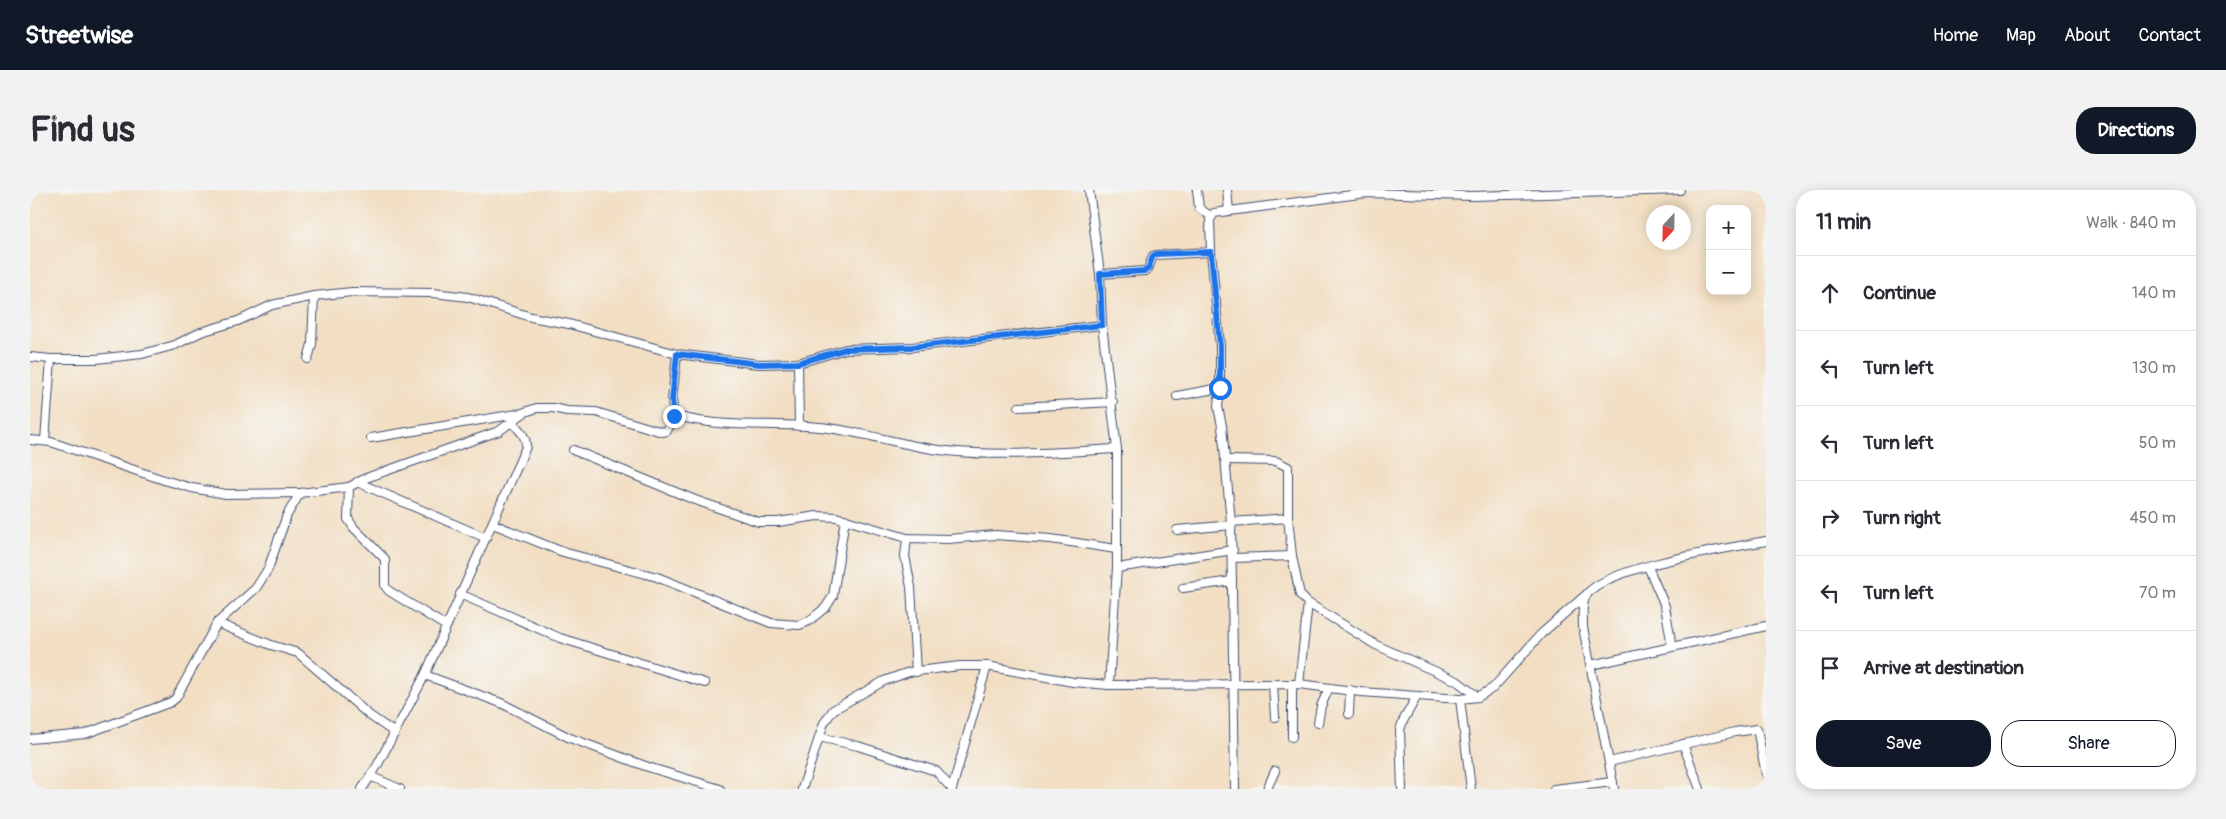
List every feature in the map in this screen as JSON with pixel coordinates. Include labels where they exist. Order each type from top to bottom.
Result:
[{"type":"street","points":[[1089,190],[1100,274],[1102,325],[1113,402],[1117,449],[1117,568],[1109,685]]},
{"type":"street","points":[[1197,190],[1199,208],[1210,216]]},
{"type":"street","points":[[1227,190],[1229,211]]},
{"type":"street","points":[[1210,216],[1214,213],[1367,193],[1473,196],[1680,190]]},
{"type":"street","points":[[1210,216],[1211,252],[1220,346],[1218,407],[1226,460],[1232,524],[1235,789]]},
{"type":"street","points":[[1100,274],[1145,271],[1156,254],[1211,252]]},
{"type":"street","points":[[30,357],[96,359],[142,354],[175,345],[201,332],[238,321],[272,305],[314,296],[361,292],[433,293],[468,297],[531,317],[570,324],[677,354],[759,364],[798,363],[846,349],[912,347],[1102,325]]},
{"type":"street","points":[[308,360],[312,344],[314,296]]},
{"type":"street","points":[[371,438],[525,412],[538,408],[596,412],[662,432],[667,430],[674,416],[672,400],[677,354]]},
{"type":"street","points":[[45,440],[51,359]]},
{"type":"street","points":[[798,363],[799,426]]},
{"type":"street","points":[[1177,396],[1220,388]]},
{"type":"street","points":[[1019,407],[1113,402]]},
{"type":"street","points":[[30,440],[45,440],[192,488],[226,494],[300,493],[349,487],[357,482],[499,430],[525,412]]},
{"type":"street","points":[[674,416],[712,424],[828,428],[945,451],[1013,455],[1117,449]]},
{"type":"street","points":[[362,789],[395,733],[425,675],[526,447],[527,441],[524,435],[512,422]]},
{"type":"street","points":[[573,450],[694,500],[759,522],[778,522],[817,516],[845,519],[907,538],[948,539],[995,535],[1051,539],[1116,549]]},
{"type":"street","points":[[1226,460],[1276,461],[1288,467],[1288,518],[1292,556],[1300,595],[1308,603],[1376,645],[1456,681],[1478,697]]},
{"type":"street","points":[[357,482],[486,538]]},
{"type":"street","points":[[349,487],[348,519],[354,528],[385,559],[384,586],[446,626]]},
{"type":"street","points":[[30,739],[85,734],[171,702],[178,696],[217,623],[256,588],[268,569],[287,515],[300,493]]},
{"type":"street","points":[[1177,530],[1288,518]]},
{"type":"street","points":[[493,524],[563,552],[657,577],[771,623],[799,624],[809,621],[826,607],[833,596],[845,519]]},
{"type":"street","points":[[907,538],[905,556],[912,597],[916,672]]},
{"type":"street","points":[[802,789],[824,723],[833,710],[884,681],[916,672],[960,666],[987,666],[1073,682],[1109,685],[1295,684],[1460,699],[1478,697],[1493,688],[1542,634],[1588,593],[1614,577],[1648,567],[1766,541]]},
{"type":"street","points":[[1117,568],[1233,554],[1292,556]]},
{"type":"street","points":[[1648,567],[1665,606],[1672,646]]},
{"type":"street","points":[[1183,588],[1232,581]]},
{"type":"street","points":[[1554,789],[1613,785],[1584,627],[1583,606],[1588,593]]},
{"type":"street","points":[[460,594],[560,638],[705,683]]},
{"type":"street","points":[[1292,736],[1295,684],[1308,603]]},
{"type":"street","points":[[217,623],[271,645],[298,653],[369,715],[395,733]]},
{"type":"street","points":[[1591,665],[1766,626]]},
{"type":"street","points":[[952,789],[987,666]]},
{"type":"street","points":[[425,675],[501,703],[570,738],[648,767],[720,789]]},
{"type":"street","points":[[1273,684],[1275,717]]},
{"type":"street","points":[[1318,723],[1321,706],[1329,688]]},
{"type":"street","points":[[1349,714],[1350,690]]},
{"type":"street","points":[[1402,789],[1400,730],[1402,721],[1418,696]]},
{"type":"street","points":[[1460,699],[1471,789]]},
{"type":"street","points":[[1609,762],[1735,732],[1758,730],[1766,774]]},
{"type":"street","points":[[819,737],[858,746],[936,771],[952,789]]},
{"type":"street","points":[[1683,744],[1700,789]]},
{"type":"street","points":[[1267,789],[1275,771]]},
{"type":"street","points":[[370,776],[400,789]]},
{"type":"route","points":[[674,416],[672,400],[677,354],[759,364],[798,363],[816,360],[846,349],[874,350],[912,347],[1102,325],[1100,274],[1145,271],[1156,254],[1211,252],[1220,346],[1220,388]]}]
